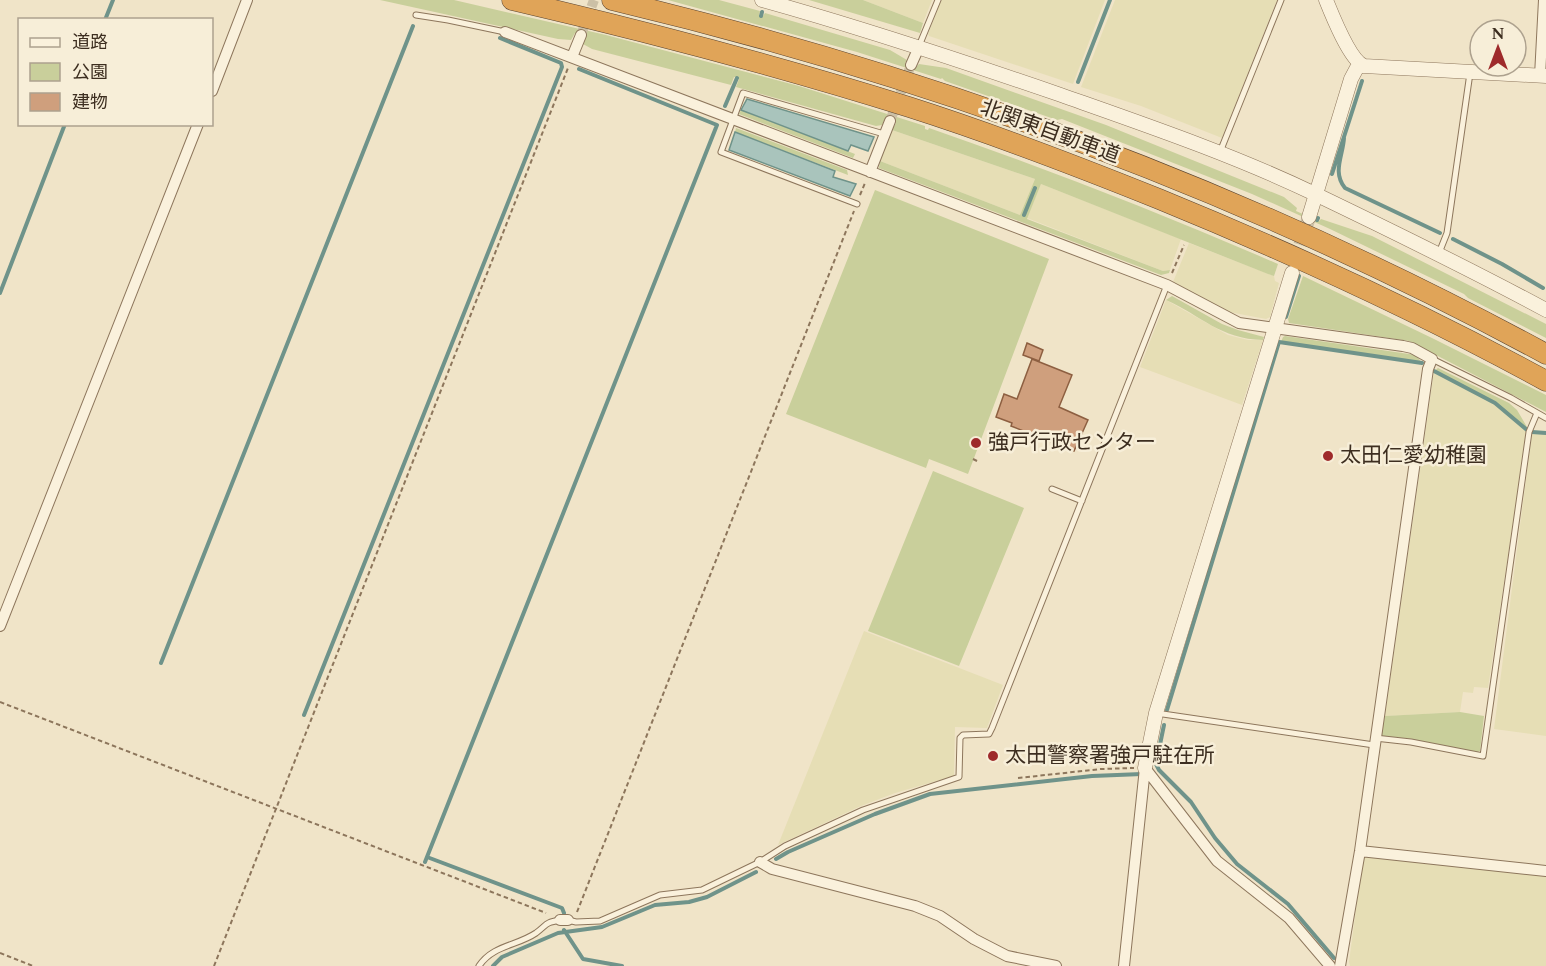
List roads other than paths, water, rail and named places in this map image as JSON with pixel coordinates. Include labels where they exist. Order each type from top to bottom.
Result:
[{"type":"highway","name":"北関東自動車道","points":[[512,0],[637,29],[774,66],[910,107],[1019,144],[1240,232],[1336,274],[1546,381]]},
{"type":"highway","name":"北関東自動車道","points":[[612,0],[788,46],[916,85],[1136,165],[1342,252],[1546,354]]},
{"type":"street","points":[[213,88],[247,0]]},
{"type":"street","points":[[762,0],[919,47],[1130,119],[1316,194],[1545,306]]},
{"type":"street","points":[[1326,0],[1343,38],[1359,64],[1468,72]]},
{"type":"street","points":[[1528,75],[1543,76],[1544,0]]},
{"type":"street","points":[[505,32],[1167,285],[1239,323],[1403,346],[1412,348],[1432,359],[1428,369],[1360,851],[1340,966]]},
{"type":"street","points":[[572,57],[580,35]]},
{"type":"street","points":[[911,65],[919,47]]},
{"type":"street","points":[[1309,217],[1351,80],[1359,64]]},
{"type":"street","points":[[870,172],[890,121]]},
{"type":"street","points":[[0,626],[197,126]]},
{"type":"street","points":[[1124,966],[1145,768],[1156,713],[1292,273]]},
{"type":"street","points":[[1145,768],[1217,861],[1289,918],[1330,966]]},
{"type":"street","points":[[1360,851],[1546,871]]},
{"type":"street","points":[[760,862],[788,873],[915,906],[940,916],[974,939],[1007,956],[1056,966]]},
{"type":"lane","points":[[919,47],[938,0]]},
{"type":"lane","points":[[1219,154],[1281,0]]},
{"type":"lane","points":[[416,15],[505,32]]},
{"type":"lane","points":[[1438,254],[1447,234],[1469,78]]},
{"type":"lane","points":[[857,204],[721,152],[742,93],[884,134]]},
{"type":"lane","points":[[479,966],[493,951],[536,933],[544,923],[564,920],[600,921],[660,895],[702,890],[760,862],[785,846],[863,810],[959,777],[960,738],[967,734],[989,734],[1010,686],[1167,285]]},
{"type":"lane","points":[[1432,359],[1546,418]]},
{"type":"lane","points":[[1156,713],[1375,741],[1411,742],[1483,756],[1529,432],[1537,413]]},
{"type":"lane","points":[[1052,489],[1082,501]]},
{"type":"water","points":[[747,99],[874,137],[868,151],[851,145],[848,151],[741,110]]},
{"type":"water","points":[[735,132],[835,171],[833,177],[856,184],[850,196],[729,150]]},
{"type":"waterway","points":[[106,18],[113,0]]},
{"type":"waterway","points":[[1078,82],[1110,0]]},
{"type":"waterway","points":[[761,16],[762,12]]},
{"type":"waterway","points":[[161,663],[413,26]]},
{"type":"waterway","points":[[304,715],[562,67],[561,63],[500,38]]},
{"type":"waterway","points":[[425,862],[717,125],[579,69]]},
{"type":"waterway","points":[[725,106],[737,78]]},
{"type":"waterway","points":[[1332,174],[1362,81]]},
{"type":"waterway","points":[[0,293],[64,126]]},
{"type":"waterway","points":[[1344,138],[1339,176],[1345,188],[1440,233]]},
{"type":"waterway","points":[[1024,215],[1035,188]]},
{"type":"waterway","points":[[1453,239],[1543,288]]},
{"type":"waterway","points":[[1286,317],[1299,276]]},
{"type":"waterway","points":[[1167,710],[1279,342],[1422,363]]},
{"type":"waterway","points":[[1434,371],[1495,403],[1527,430]]},
{"type":"waterway","points":[[1532,432],[1546,433]]},
{"type":"waterway","points":[[1164,725],[1156,764],[1159,770],[1191,802],[1215,838],[1237,864],[1288,904],[1334,958]]},
{"type":"waterway","points":[[776,859],[875,814],[930,794],[1092,776],[1142,774]]},
{"type":"waterway","points":[[427,857],[562,908],[564,913]]},
{"type":"waterway","points":[[493,966],[502,957],[558,933],[602,927],[655,905],[689,902],[707,897],[756,872]]},
{"type":"waterway","points":[[564,930],[583,959],[622,966]]},
{"type":"tunnel","points":[[581,35],[594,0]]},
{"type":"tunnel","points":[[890,121],[911,65]]},
{"type":"tunnel","points":[[1294,265],[1309,217]]},
{"type":"place","name":"強戸行政センター","points":[[976,443]]},
{"type":"place","name":"太田仁愛幼稚園","points":[[1328,456]]},
{"type":"place","name":"太田警察署強戸駐在所","points":[[993,756]]}]
